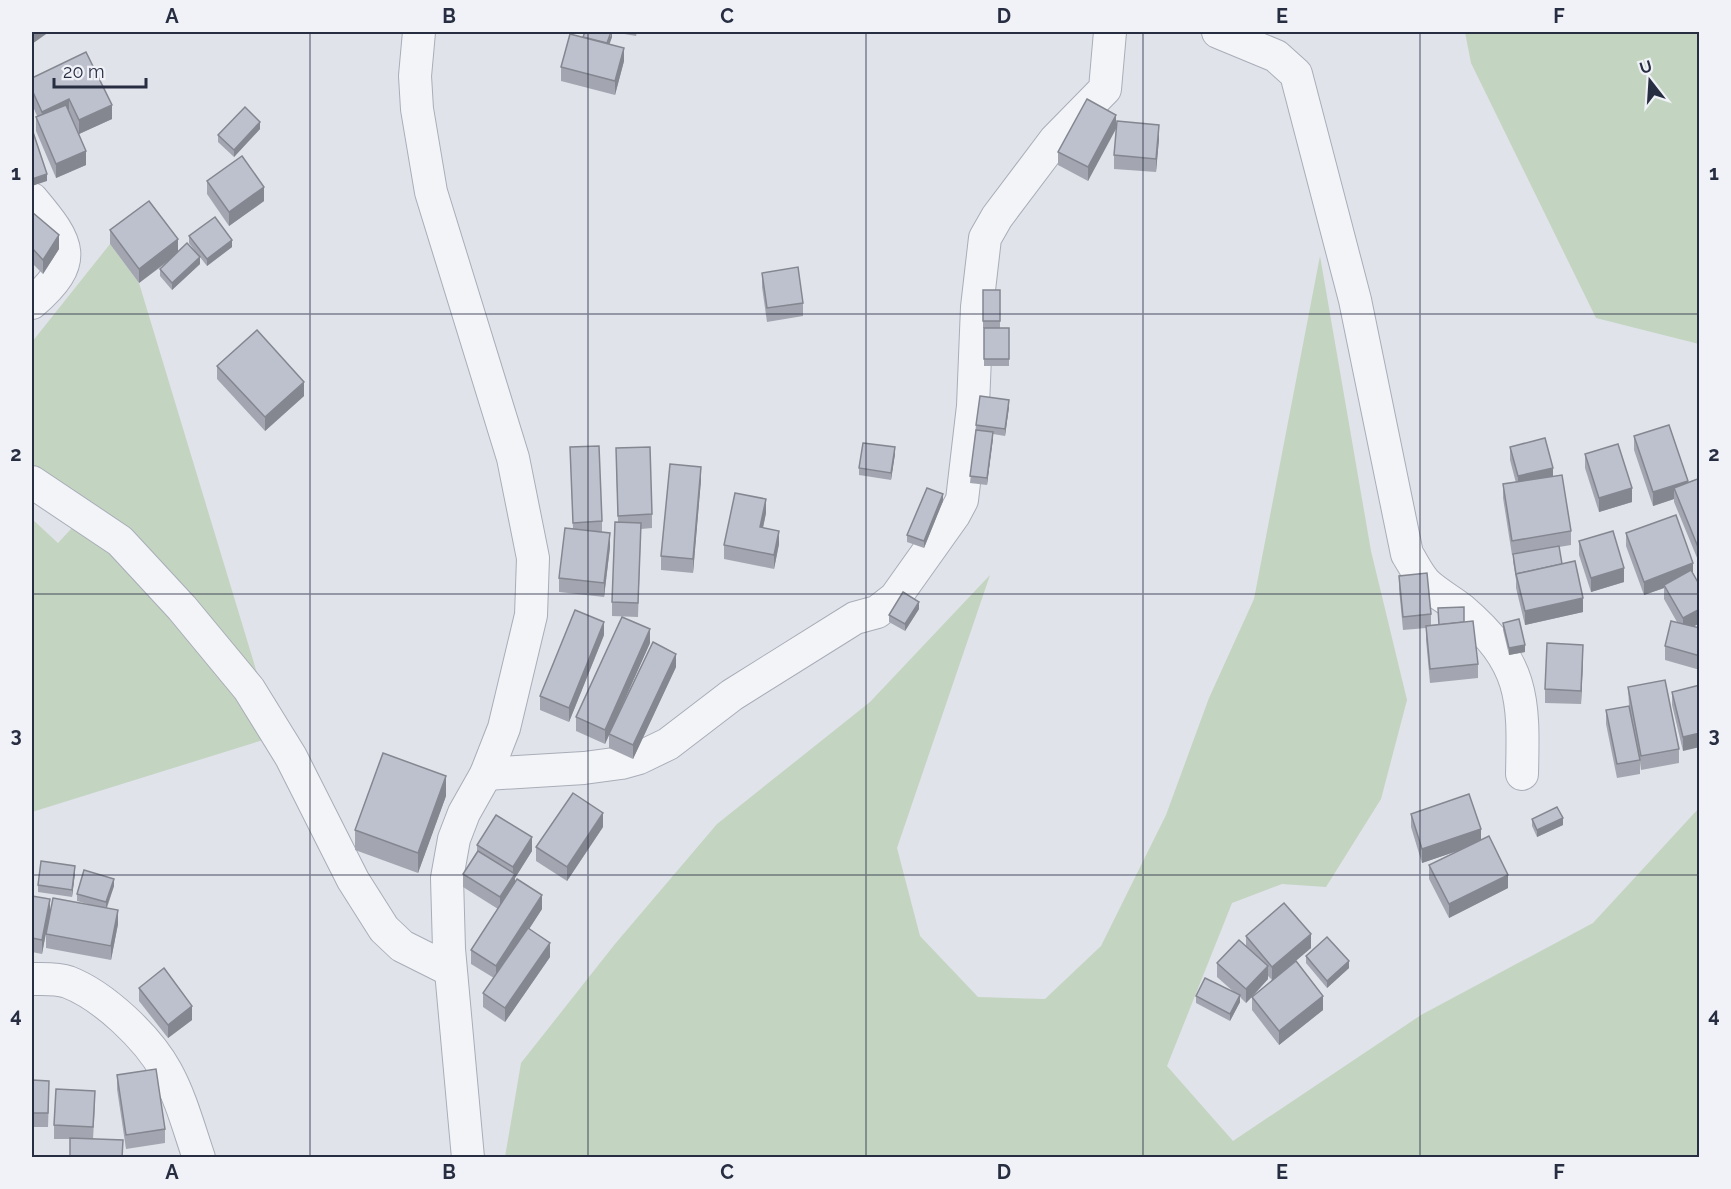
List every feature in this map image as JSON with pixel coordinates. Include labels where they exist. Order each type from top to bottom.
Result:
[{"type":"street","points":[[419,32],[415,76],[417,109],[431,192],[513,458],[533,558],[531,615],[504,728],[486,774],[464,813],[454,839],[447,878],[446,910],[450,970],[468,1158]]},
{"type":"street","points":[[486,774],[597,766],[639,758],[668,744],[732,694],[855,618],[877,612],[895,598],[962,500],[974,406],[978,295],[985,238],[997,217],[1055,140],[1105,89],[1110,32]]},
{"type":"street","points":[[1218,32],[1276,56],[1296,74],[1355,300],[1407,554],[1426,583],[1461,609],[1492,638],[1511,665],[1524,714],[1522,774]]},
{"type":"street","points":[[32,199],[49,220],[64,247],[65,259],[58,276],[32,303]]},
{"type":"street","points":[[32,482],[120,542],[182,608],[249,689],[291,757],[353,880],[384,928],[402,946],[450,970]]},
{"type":"street","points":[[32,979],[67,982],[92,995],[129,1025],[149,1046],[174,1086],[199,1158]]},
{"type":"green space","points":[[1465,32],[1699,32],[1699,344],[1596,318],[1471,63]]},
{"type":"green space","points":[[110,244],[139,283],[276,736],[32,812],[32,519],[58,543],[83,516],[32,470],[32,342]]},
{"type":"green space","points":[[1320,256],[1371,551],[1407,700],[1381,799],[1326,887],[1282,884],[1232,903],[1167,1066],[1233,1141],[1421,1015],[1593,923],[1699,808],[1699,1157],[505,1157],[521,1063],[615,944],[717,824],[870,702],[990,575],[897,848],[920,936],[978,997],[1045,999],[1101,946],[1166,815],[1209,698],[1254,599]]},
{"type":"building","points":[[585,32],[611,32],[607,43],[583,37]]},
{"type":"building","points":[[570,34],[624,48],[615,81],[561,67]]},
{"type":"building","points":[[86,52],[112,105],[79,120],[69,99],[42,112],[32,90],[32,78]]},
{"type":"building","points":[[1087,99],[1116,115],[1088,167],[1058,152]]},
{"type":"building","points":[[66,105],[86,151],[56,164],[36,117]]},
{"type":"building","points":[[245,107],[260,122],[234,150],[218,135]]},
{"type":"building","points":[[1117,121],[1159,125],[1156,159],[1114,155]]},
{"type":"building","points":[[32,132],[47,174],[32,179]]},
{"type":"building","points":[[242,156],[264,187],[229,212],[207,181]]},
{"type":"building","points":[[149,201],[178,239],[139,269],[110,230]]},
{"type":"building","points":[[32,212],[59,235],[43,260],[32,248]]},
{"type":"building","points":[[215,217],[232,240],[207,259],[189,236]]},
{"type":"building","points":[[187,243],[200,257],[172,283],[160,269]]},
{"type":"building","points":[[798,267],[803,303],[767,308],[762,273]]},
{"type":"building","points":[[983,290],[1000,290],[1000,321],[983,321]]},
{"type":"building","points":[[984,328],[1009,328],[1009,359],[984,359]]},
{"type":"building","points":[[257,330],[304,382],[265,417],[217,366]]},
{"type":"building","points":[[980,396],[1009,400],[1005,429],[976,425]]},
{"type":"building","points":[[1669,425],[1688,481],[1653,492],[1634,436]]},
{"type":"building","points":[[976,430],[993,432],[987,478],[970,476]]},
{"type":"building","points":[[1545,438],[1553,468],[1518,476],[1510,447]]},
{"type":"building","points":[[863,443],[895,447],[891,473],[859,468]]},
{"type":"building","points":[[1618,444],[1632,488],[1599,498],[1585,454]]},
{"type":"building","points":[[599,446],[602,521],[573,523],[570,447]]},
{"type":"building","points":[[650,447],[652,514],[618,516],[616,448]]},
{"type":"building","points":[[670,464],[701,467],[693,559],[661,556]]},
{"type":"building","points":[[1562,475],[1571,531],[1512,541],[1503,484]]},
{"type":"building","points":[[1700,478],[1700,552],[1674,488]]},
{"type":"building","points":[[927,488],[943,494],[924,541],[907,535]]},
{"type":"building","points":[[735,493],[766,499],[760,527],[779,531],[774,555],[724,545]]},
{"type":"building","points":[[1676,515],[1693,563],[1644,582],[1626,533]]},
{"type":"building","points":[[615,522],[641,523],[638,603],[612,602]]},
{"type":"building","points":[[565,528],[610,533],[604,583],[559,578]]},
{"type":"building","points":[[1613,531],[1624,568],[1591,578],[1579,541]]},
{"type":"building","points":[[1559,546],[1562,564],[1516,574],[1513,554]]},
{"type":"building","points":[[1575,561],[1583,598],[1525,611],[1516,574]]},
{"type":"building","points":[[1691,570],[1700,586],[1700,609],[1683,618],[1664,585]]},
{"type":"building","points":[[1427,573],[1431,614],[1403,617],[1399,576]]},
{"type":"building","points":[[903,592],[919,602],[905,624],[889,615]]},
{"type":"building","points":[[1464,607],[1464,622],[1439,625],[1438,608]]},
{"type":"building","points":[[575,610],[604,622],[569,708],[540,696]]},
{"type":"building","points":[[622,617],[650,629],[605,730],[576,717]]},
{"type":"building","points":[[1519,619],[1525,645],[1509,648],[1503,623]]},
{"type":"building","points":[[1473,621],[1478,664],[1430,669],[1426,626]]},
{"type":"building","points":[[1671,621],[1700,628],[1700,656],[1665,646]]},
{"type":"building","points":[[653,642],[676,654],[633,745],[609,734]]},
{"type":"building","points":[[1547,643],[1583,645],[1581,691],[1545,689]]},
{"type":"building","points":[[1665,680],[1679,749],[1641,756],[1628,687]]},
{"type":"building","points":[[1700,685],[1700,733],[1683,737],[1672,692]]},
{"type":"building","points":[[1629,706],[1640,760],[1617,764],[1606,710]]},
{"type":"building","points":[[383,753],[446,776],[418,853],[355,830]]},
{"type":"building","points":[[573,793],[603,813],[567,867],[536,847]]},
{"type":"building","points":[[1469,794],[1481,829],[1422,849],[1411,814]]},
{"type":"building","points":[[1557,807],[1563,818],[1537,830],[1532,819]]},
{"type":"building","points":[[496,815],[532,837],[513,867],[477,845]]},
{"type":"building","points":[[1489,836],[1508,875],[1449,904],[1429,865]]},
{"type":"building","points":[[478,851],[515,874],[500,897],[463,874]]},
{"type":"building","points":[[41,861],[75,866],[72,890],[38,885]]},
{"type":"building","points":[[84,870],[114,879],[106,902],[77,894]]},
{"type":"building","points":[[517,879],[542,895],[496,966],[471,950]]},
{"type":"building","points":[[32,896],[50,899],[42,940],[32,938]]},
{"type":"building","points":[[53,898],[118,910],[111,946],[46,934]]},
{"type":"building","points":[[1284,903],[1311,934],[1272,967],[1246,936]]},
{"type":"building","points":[[528,928],[550,943],[505,1008],[483,993]]},
{"type":"building","points":[[1327,937],[1349,961],[1327,981],[1306,956]]},
{"type":"building","points":[[1239,940],[1268,966],[1246,989],[1217,963]]},
{"type":"building","points":[[1296,961],[1323,996],[1279,1031],[1252,997]]},
{"type":"building","points":[[164,968],[192,1006],[168,1025],[139,988]]},
{"type":"building","points":[[1205,978],[1240,995],[1230,1014],[1196,996]]},
{"type":"building","points":[[156,1069],[165,1129],[126,1135],[117,1075]]},
{"type":"building","points":[[32,1080],[49,1081],[48,1113],[32,1113]]},
{"type":"building","points":[[56,1089],[95,1091],[93,1127],[54,1125]]},
{"type":"building","points":[[70,1138],[123,1140],[122,1158],[70,1158]]}]
